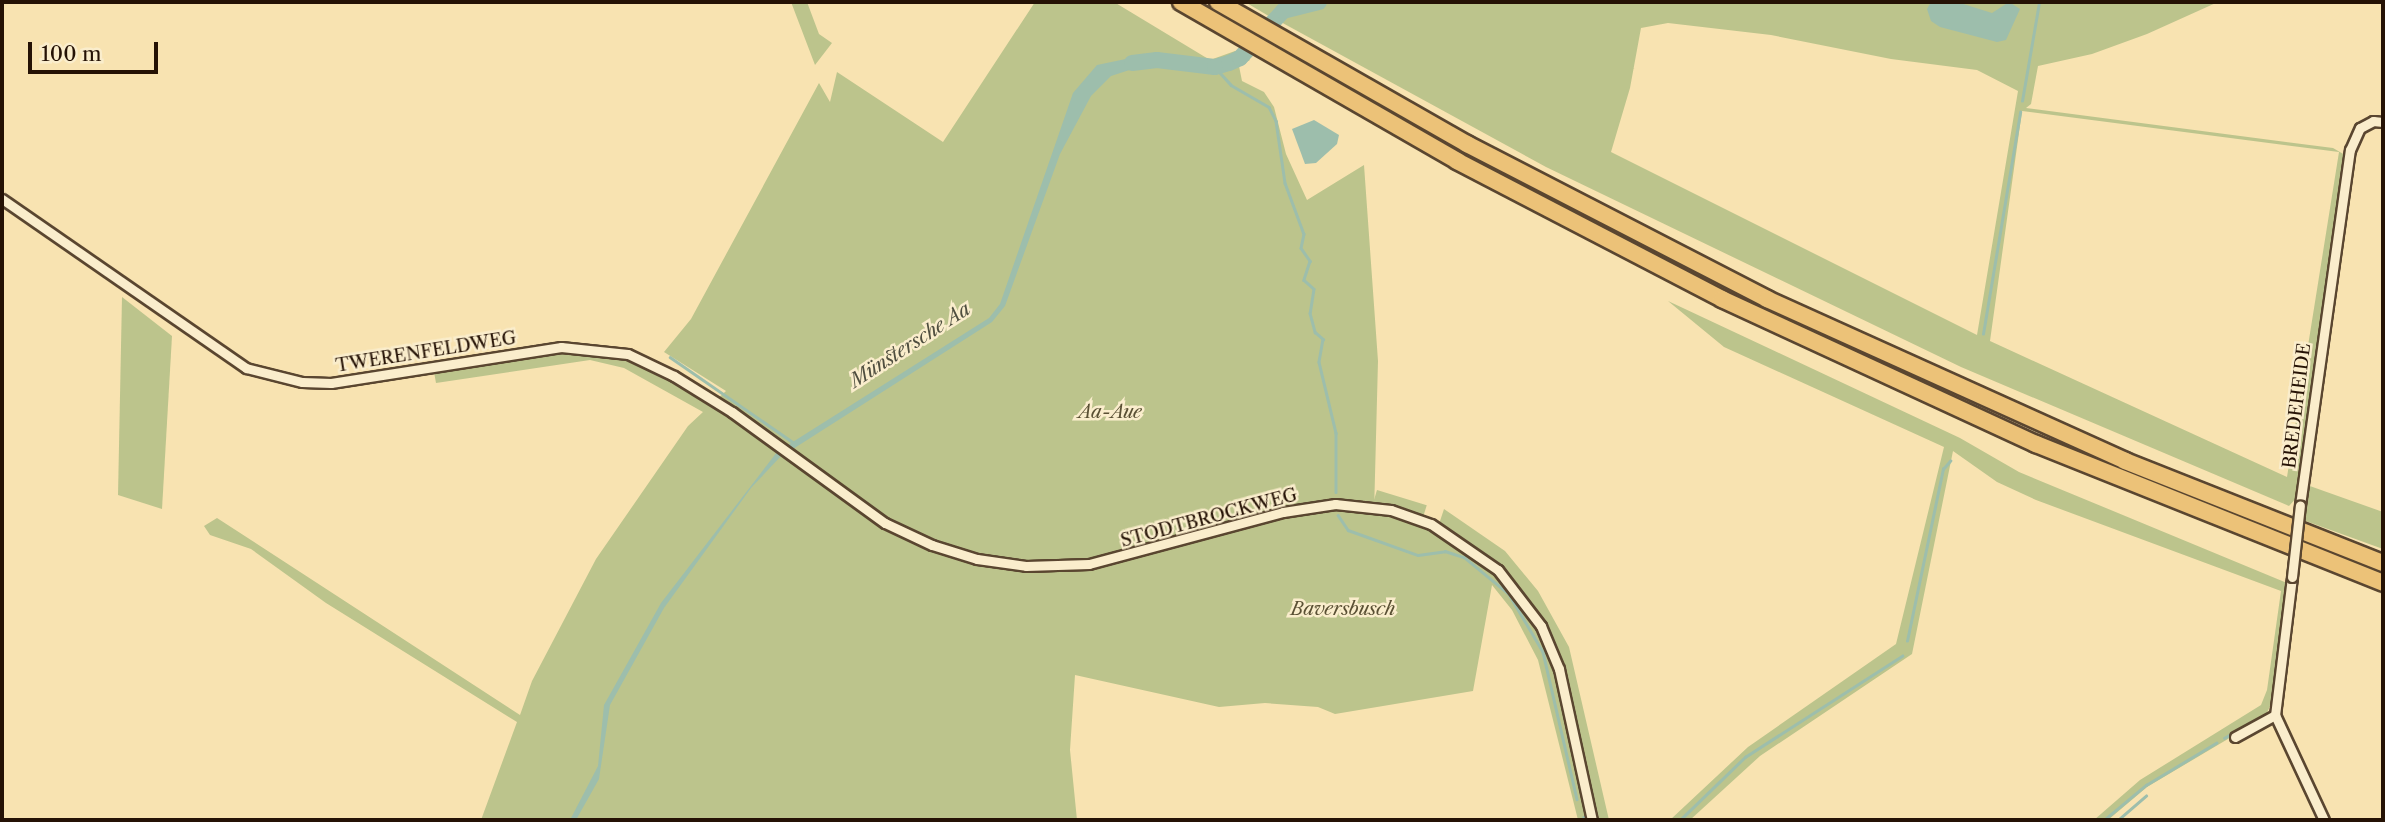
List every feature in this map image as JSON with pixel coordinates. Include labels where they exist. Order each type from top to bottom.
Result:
[{"type":"highway","points":[[1181,2],[1326,88],[1620,247],[1844,357],[2138,487],[2383,583]]},
{"type":"highway","points":[[1218,2],[1338,72],[1582,206],[1847,337],[2146,470],[2383,563]]},
{"type":"street","name":"BREDEHEIDE","points":[[2275,715],[2350,150],[2360,128],[2373,121],[2383,122]]},
{"type":"street","name":"TWERENFELDWEG","points":[[2,198],[246,368],[302,382],[331,383],[550,348],[592,347],[658,367],[794,457]]},
{"type":"street","name":"STODTBROCKWEG","points":[[794,457],[901,532],[949,552],[1007,565],[1068,566],[1112,560],[1283,512],[1335,504],[1391,510],[1431,524],[1489,562],[1514,586],[1541,626],[1559,669],[1592,820]]},
{"type":"street","points":[[2235,737],[2275,715],[2324,820]]},
{"type":"green space","points":[[791,2],[807,2],[819,34],[832,43],[815,65]]},
{"type":"green space","name":"Aa-Aue","points":[[1035,2],[1114,2],[1210,60],[1235,51],[1241,54],[1272,18],[1245,2],[2218,2],[2147,34],[2092,54],[2038,66],[2031,104],[2026,108],[2333,148],[2345,155],[2298,496],[2289,506],[1961,367],[1546,167],[1279,21],[1247,57],[1250,60],[1239,66],[1242,81],[1264,92],[1274,107],[1286,154],[1307,200],[1364,165],[1378,361],[1374,514],[1390,513],[1431,527],[1497,574],[1538,628],[1556,669],[1589,820],[1578,820],[1538,660],[1512,610],[1492,585],[1473,691],[1335,714],[1318,707],[1265,703],[1219,707],[1075,675],[1070,750],[1077,820],[481,820],[517,722],[326,603],[251,549],[210,535],[204,526],[217,518],[520,715],[532,681],[596,559],[688,426],[703,412],[624,368],[590,360],[436,383],[434,372],[550,354],[607,353],[656,371],[712,404],[726,391],[664,352],[691,319],[819,83],[830,102],[837,72],[943,142]],"holes":[[[1668,23],[1771,35],[1891,59],[1977,70],[2018,91],[1977,335],[1611,152],[1630,88],[1641,28]],[[2022,111],[2339,152],[2287,477],[1990,341]]]},
{"type":"green space","points":[[122,297],[172,336],[162,509],[118,495]]},
{"type":"green space","points":[[1668,301],[1960,438],[2019,472],[2287,583],[2272,702],[2265,717],[2147,787],[2108,820],[2094,820],[2140,780],[2261,705],[2267,690],[2281,591],[2036,500],[1997,482],[1953,451],[1912,654],[1760,756],[1690,820],[1670,820],[1748,747],[1896,644],[1944,447],[1724,347]]},
{"type":"green space","points":[[2307,485],[2383,512],[2383,549],[2303,520]]},
{"type":"green space","points":[[1377,490],[1427,505],[1423,519],[1373,503]]},
{"type":"green space","points":[[1444,509],[1505,551],[1538,591],[1569,647],[1609,820],[1595,820],[1563,668],[1545,625],[1501,566],[1439,524]]},
{"type":"shaded area","points":[[1931,2],[1957,2],[1992,13],[2009,2],[2020,9],[2006,40],[1997,42],[1940,27],[1931,21],[1927,9]]},
{"type":"shaded area","points":[[1140,56],[1153,57],[1151,63],[1111,76],[1091,96],[1060,154],[1005,306],[992,322],[793,449],[788,445],[989,318],[1000,304],[1073,93],[1097,65]]},
{"type":"shaded area","points":[[1314,120],[1339,135],[1337,144],[1316,163],[1305,164],[1292,129]]},
{"type":"shaded area","points":[[777,452],[782,455],[751,488],[664,608],[610,705],[599,779],[576,820],[570,820],[598,766],[604,705],[661,603]]},
{"type":"waterway","points":[[1285,2],[1295,7]]},
{"type":"waterway","name":"Münstersche Aa","points":[[1132,63],[1157,60],[1215,67],[1229,63],[1240,58],[1283,11],[1319,2]]},
{"type":"waterway","points":[[2022,101],[2039,3]]},
{"type":"waterway","points":[[1215,67],[1231,85],[1269,107],[1276,121],[1285,183],[1304,234],[1301,248],[1310,261],[1304,280],[1314,289],[1310,313],[1315,332],[1323,339],[1319,362],[1336,433],[1336,492]]},
{"type":"waterway","points":[[1983,334],[2020,112]]},
{"type":"waterway","points":[[670,357],[794,443]]},
{"type":"waterway","points":[[1907,641],[1943,469],[1950,461]]},
{"type":"waterway","points":[[1338,515],[1348,530],[1418,555],[1445,551],[1464,557],[1509,594],[1543,652],[1577,799]]},
{"type":"waterway","points":[[1680,820],[1745,757],[1902,656]]},
{"type":"waterway","points":[[2224,738],[2257,719]]},
{"type":"waterway","points":[[2104,820],[2146,785],[2216,743]]},
{"type":"waterway","points":[[2118,820],[2146,796]]},
{"type":"park label","name":"Baversbusch","points":[[1343,609]]}]
